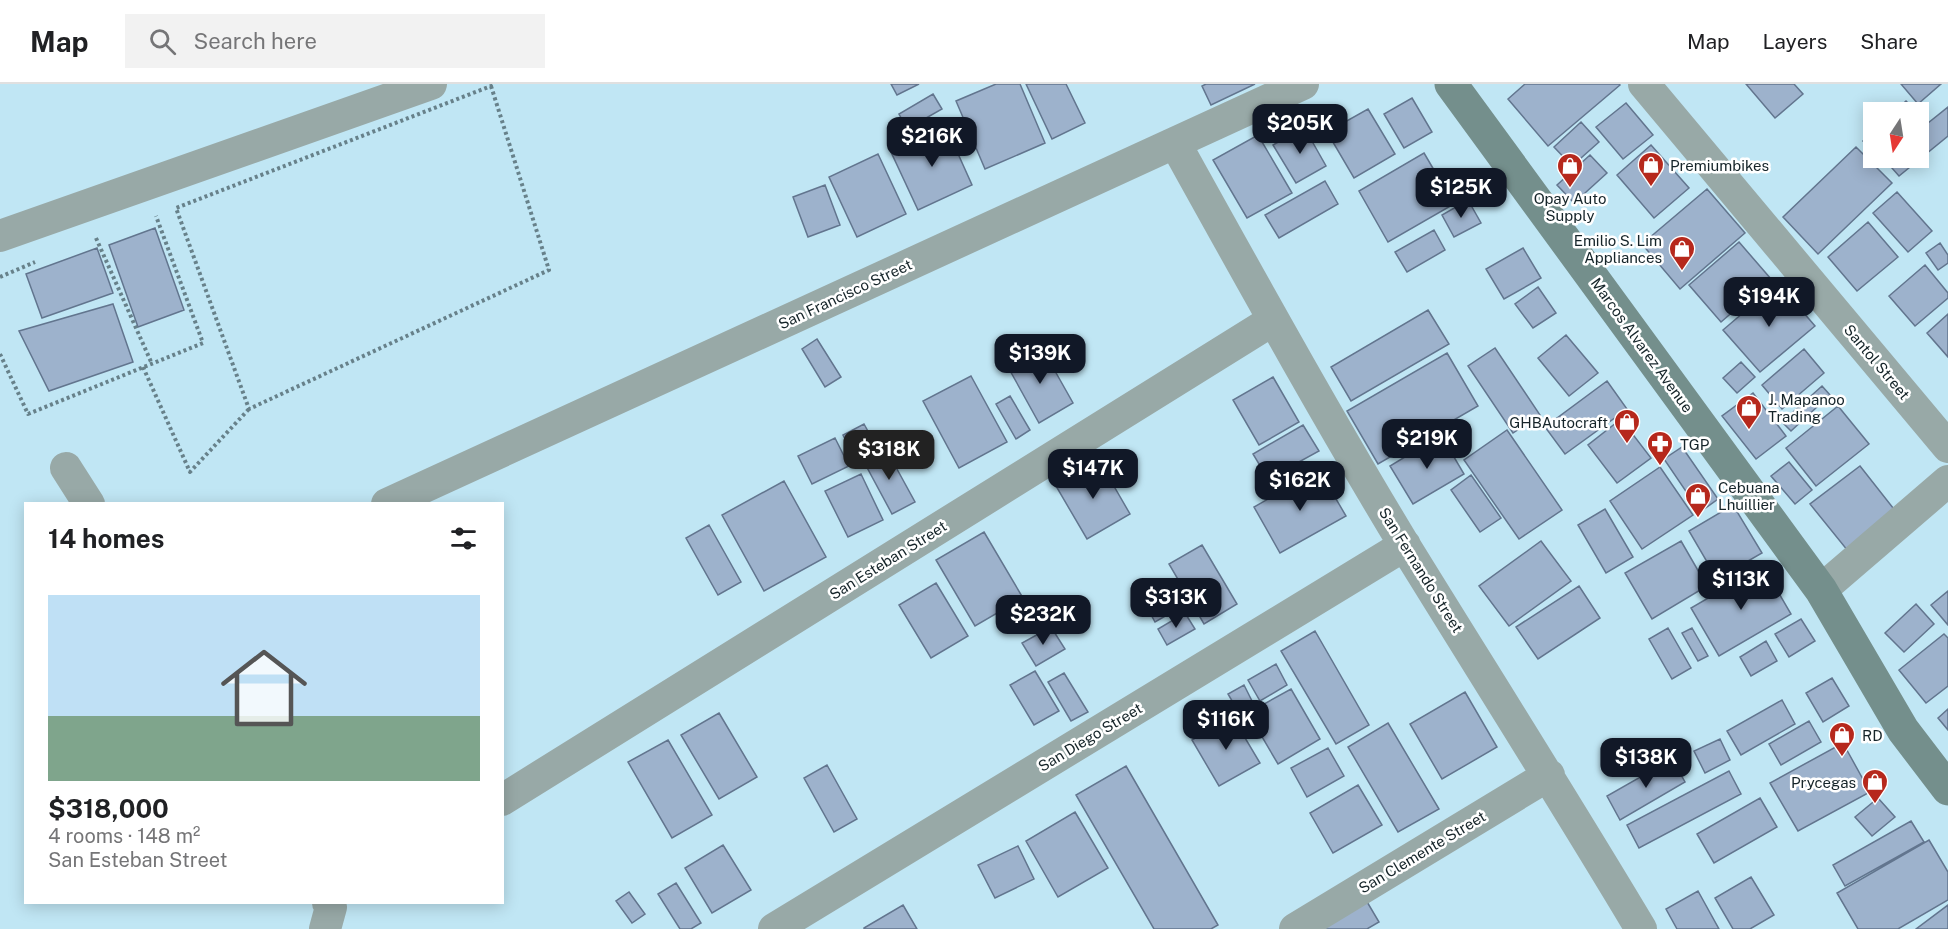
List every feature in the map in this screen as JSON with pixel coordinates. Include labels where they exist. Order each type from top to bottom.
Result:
[{"type":"main road","name":"Marcos Alvarez Avenue","points":[[1451,84],[1821,590],[1903,730],[1948,789]]},
{"type":"street","points":[[0,236],[431,84]]},
{"type":"street","name":"San Francisco Street","points":[[391,502],[1303,84]]},
{"type":"street","name":"Santol Street","points":[[1644,84],[1948,447]]},
{"type":"street","name":"San Fernando Street","points":[[1175,143],[1273,320],[1405,545],[1549,775],[1641,929]]},
{"type":"street","name":"San Esteban Street","points":[[504,799],[1273,320]]},
{"type":"street","points":[[66,468],[88,502]]},
{"type":"street","points":[[1821,590],[1948,482]]},
{"type":"street","name":"San Diego Street","points":[[774,929],[1405,545]]},
{"type":"street","name":"San Clemente Street","points":[[1295,929],[1549,775]]},
{"type":"path","points":[[143,367],[190,472],[249,410],[549,270],[491,86],[176,208],[249,410]]},
{"type":"path","points":[[0,354],[28,414],[203,343],[154,212]]},
{"type":"path","points":[[85,241],[105,233]]},
{"type":"path","points":[[96,237],[152,364]]},
{"type":"path","points":[[0,277],[43,259]]},
{"type":"building","points":[[891,84],[919,84],[897,95]]},
{"type":"building","points":[[996,84],[1020,84],[1045,143],[985,169],[956,101]]},
{"type":"building","points":[[1026,84],[1066,84],[1085,123],[1052,139]]},
{"type":"building","points":[[1206,84],[1255,84],[1211,105],[1202,86]]},
{"type":"building","points":[[1525,84],[1620,85],[1548,146],[1508,99]]},
{"type":"building","points":[[1746,84],[1794,84],[1803,94],[1775,118]]},
{"type":"building","points":[[1901,84],[1941,84],[1920,102],[1916,102]]},
{"type":"building","points":[[933,94],[942,109],[907,129],[899,114]]},
{"type":"building","points":[[1412,98],[1432,132],[1404,148],[1384,114]]},
{"type":"building","points":[[1626,103],[1653,135],[1623,159],[1596,127]]},
{"type":"building","points":[[1948,107],[1948,136],[1929,152],[1929,122]]},
{"type":"building","points":[[1368,109],[1395,154],[1354,178],[1327,132]]},
{"type":"building","points":[[1581,122],[1599,142],[1572,166],[1554,147]]},
{"type":"building","points":[[946,127],[972,185],[918,210],[891,152]]},
{"type":"building","points":[[1304,127],[1326,166],[1296,183],[1273,145]]},
{"type":"building","points":[[1258,135],[1292,193],[1247,218],[1213,160]]},
{"type":"building","points":[[1651,145],[1689,188],[1654,218],[1617,175]]},
{"type":"building","points":[[1856,147],[1863,154],[1863,168],[1877,168],[1892,183],[1818,254],[1783,217]]},
{"type":"building","points":[[1424,153],[1454,204],[1388,242],[1359,191]]},
{"type":"building","points":[[878,154],[906,214],[857,237],[829,177]]},
{"type":"building","points":[[1590,155],[1607,173],[1574,203],[1557,185]]},
{"type":"building","points":[[1892,168],[1909,168],[1899,176]]},
{"type":"building","points":[[1325,181],[1338,204],[1279,238],[1265,215]]},
{"type":"building","points":[[825,185],[840,225],[808,237],[793,197]]},
{"type":"building","points":[[1707,189],[1745,233],[1680,289],[1642,244]]},
{"type":"building","points":[[1897,192],[1932,231],[1908,252],[1873,213]]},
{"type":"building","points":[[1468,200],[1481,223],[1454,237],[1442,215]]},
{"type":"building","points":[[1868,222],[1898,257],[1857,291],[1828,257]]},
{"type":"building","points":[[155,228],[184,310],[138,327],[109,245]]},
{"type":"building","points":[[1434,230],[1445,250],[1407,272],[1395,252]]},
{"type":"building","points":[[1739,242],[1771,279],[1721,322],[1689,285]]},
{"type":"building","points":[[1940,243],[1948,255],[1948,263],[1938,270],[1926,253]]},
{"type":"building","points":[[97,248],[113,293],[42,318],[26,274]]},
{"type":"building","points":[[1523,248],[1541,278],[1504,299],[1486,269]]},
{"type":"building","points":[[1925,265],[1948,293],[1948,298],[1915,326],[1889,296]]},
{"type":"building","points":[[1778,283],[1815,326],[1760,372],[1723,330]]},
{"type":"building","points":[[1538,287],[1556,313],[1533,328],[1515,304]]},
{"type":"building","points":[[113,304],[133,362],[49,391],[19,331]]},
{"type":"building","points":[[1428,310],[1449,344],[1351,401],[1331,367]]},
{"type":"building","points":[[1948,314],[1948,357],[1927,333]]},
{"type":"building","points":[[1566,335],[1598,373],[1569,396],[1538,358]]},
{"type":"building","points":[[817,339],[841,377],[825,387],[802,349]]},
{"type":"building","points":[[1042,348],[1073,403],[1039,423],[1008,367]]},
{"type":"building","points":[[1495,348],[1540,415],[1513,433],[1468,366]]},
{"type":"building","points":[[1804,349],[1824,373],[1782,409],[1762,385]]},
{"type":"building","points":[[1447,353],[1478,406],[1378,464],[1347,411]]},
{"type":"building","points":[[1741,362],[1755,377],[1737,393],[1723,378]]},
{"type":"building","points":[[971,376],[1007,442],[959,468],[923,401]]},
{"type":"building","points":[[1273,377],[1299,422],[1259,445],[1233,400]]},
{"type":"building","points":[[1607,381],[1627,409],[1565,454],[1545,427]]},
{"type":"building","points":[[1822,386],[1830,395],[1791,431],[1782,422]]},
{"type":"building","points":[[1753,393],[1786,436],[1756,459],[1722,416]]},
{"type":"building","points":[[1010,396],[1030,430],[1016,439],[996,404]]},
{"type":"building","points":[[1838,406],[1869,444],[1816,486],[1786,448]]},
{"type":"building","points":[[1621,419],[1651,458],[1617,483],[1588,445]]},
{"type":"building","points":[[864,424],[875,444],[853,455],[843,435]]},
{"type":"building","points":[[1303,425],[1319,451],[1268,479],[1253,454]]},
{"type":"building","points":[[1507,430],[1562,510],[1519,539],[1464,460]]},
{"type":"building","points":[[1441,435],[1464,474],[1413,504],[1390,466]]},
{"type":"building","points":[[835,438],[849,466],[812,484],[798,456]]},
{"type":"building","points":[[1682,447],[1718,499],[1700,512],[1664,459]]},
{"type":"building","points":[[886,449],[915,502],[892,514],[863,460]]},
{"type":"building","points":[[1100,462],[1130,514],[1087,539],[1056,486]]},
{"type":"building","points":[[1789,462],[1812,490],[1795,504],[1771,476]]},
{"type":"building","points":[[1860,466],[1897,513],[1848,551],[1810,504]]},
{"type":"building","points":[[1660,467],[1693,515],[1642,549],[1610,501]]},
{"type":"building","points":[[1319,470],[1346,516],[1280,553],[1254,507]]},
{"type":"building","points":[[861,474],[883,520],[848,537],[825,491]]},
{"type":"building","points":[[1471,475],[1501,518],[1480,532],[1451,490]]},
{"type":"building","points":[[784,481],[826,557],[764,591],[722,515]]},
{"type":"building","points":[[1733,505],[1762,553],[1717,579],[1689,531]]},
{"type":"building","points":[[1605,509],[1633,557],[1606,573],[1578,525]]},
{"type":"building","points":[[709,525],[741,582],[718,595],[686,538]]},
{"type":"building","points":[[984,532],[1023,598],[975,626],[936,560]]},
{"type":"building","points":[[1541,541],[1571,581],[1509,626],[1479,586]]},
{"type":"building","points":[[1681,541],[1707,586],[1652,619],[1625,573]]},
{"type":"building","points":[[1202,545],[1237,604],[1204,624],[1169,564]]},
{"type":"building","points":[[1763,566],[1791,614],[1719,656],[1691,608]]},
{"type":"building","points":[[936,583],[968,636],[931,658],[899,605]]},
{"type":"building","points":[[1579,586],[1600,618],[1538,659],[1516,627]]},
{"type":"building","points":[[1163,588],[1176,610],[1155,622],[1143,600]]},
{"type":"building","points":[[1948,591],[1948,625],[1931,605]]},
{"type":"building","points":[[1916,604],[1934,624],[1904,652],[1885,633]]},
{"type":"building","points":[[1185,613],[1195,629],[1167,645],[1158,629]]},
{"type":"building","points":[[1801,619],[1815,641],[1789,657],[1775,634]]},
{"type":"building","points":[[1051,627],[1065,649],[1036,666],[1022,643]]},
{"type":"building","points":[[1668,628],[1691,668],[1672,679],[1649,639]]},
{"type":"building","points":[[1692,628],[1708,656],[1698,661],[1682,633]]},
{"type":"building","points":[[1315,631],[1369,725],[1336,744],[1281,651]]},
{"type":"building","points":[[1944,634],[1948,638],[1948,686],[1926,703],[1899,670]]},
{"type":"building","points":[[1766,641],[1777,661],[1751,676],[1740,657]]},
{"type":"building","points":[[1276,664],[1287,685],[1260,701],[1248,680]]},
{"type":"building","points":[[1035,671],[1059,711],[1034,725],[1010,685]]},
{"type":"building","points":[[1064,673],[1088,712],[1071,721],[1048,682]]},
{"type":"building","points":[[1832,678],[1849,706],[1823,722],[1806,693]]},
{"type":"building","points":[[1244,685],[1253,703],[1238,711],[1228,694]]},
{"type":"building","points":[[1291,689],[1320,739],[1278,764],[1248,713]]},
{"type":"building","points":[[1465,692],[1497,747],[1442,779],[1410,724]]},
{"type":"building","points":[[1782,700],[1795,724],[1741,755],[1727,731]]},
{"type":"building","points":[[1948,709],[1948,730],[1938,718]]},
{"type":"building","points":[[719,713],[757,777],[719,799],[681,735]]},
{"type":"building","points":[[1232,716],[1260,763],[1219,786],[1192,740]]},
{"type":"building","points":[[1809,721],[1821,742],[1781,765],[1769,744]]},
{"type":"building","points":[[1388,723],[1439,809],[1398,832],[1348,747]]},
{"type":"building","points":[[1720,739],[1730,760],[1705,773],[1694,751]]},
{"type":"building","points":[[668,740],[712,815],[672,838],[628,762]]},
{"type":"building","points":[[1843,743],[1870,792],[1798,831],[1770,783]]},
{"type":"building","points":[[1328,748],[1344,776],[1307,797],[1291,768]]},
{"type":"building","points":[[1672,759],[1685,782],[1620,820],[1607,796]]},
{"type":"building","points":[[827,765],[857,819],[834,832],[804,778]]},
{"type":"building","points":[[1126,766],[1218,925],[1211,929],[1154,929],[1076,795]]},
{"type":"building","points":[[1729,771],[1741,794],[1639,848],[1627,825]]},
{"type":"building","points":[[1358,785],[1382,825],[1333,853],[1310,813]]},
{"type":"building","points":[[1760,798],[1777,827],[1714,863],[1697,834]]},
{"type":"building","points":[[1878,798],[1895,817],[1872,836],[1855,817]]},
{"type":"building","points":[[1075,812],[1108,868],[1058,897],[1026,841]]},
{"type":"building","points":[[1911,821],[1924,842],[1845,886],[1833,865]]},
{"type":"building","points":[[1929,840],[1948,872],[1948,900],[1898,929],[1858,929],[1837,893]]},
{"type":"building","points":[[723,845],[751,890],[712,913],[685,868]]},
{"type":"building","points":[[1018,846],[1034,879],[995,898],[978,865]]},
{"type":"building","points":[[1751,877],[1774,915],[1750,929],[1733,929],[1715,898]]},
{"type":"building","points":[[676,883],[701,923],[691,929],[680,929],[658,894]]},
{"type":"building","points":[[1698,891],[1719,929],[1677,929],[1666,909]]},
{"type":"building","points":[[629,892],[645,914],[632,923],[616,901]]},
{"type":"building","points":[[1363,895],[1379,922],[1367,929],[1309,929]]},
{"type":"building","points":[[903,905],[917,929],[864,929],[864,928]]},
{"type":"building","points":[[1948,905],[1948,929],[1916,929]]},
{"type":"place","name":"Premiumbikes","points":[[1651,188]]},
{"type":"place","name":"Opay Auto Supply","points":[[1570,189]]},
{"type":"place","name":"Emilio S. Lim Appliances","points":[[1682,272]]},
{"type":"place","name":"J. Mapanoo Trading","points":[[1749,431]]},
{"type":"place","name":"GHBAutocraft","points":[[1627,445]]},
{"type":"place","name":"TGP","points":[[1660,467]]},
{"type":"place","name":"Cebuana Lhuillier","points":[[1698,519]]},
{"type":"place","name":"RD","points":[[1842,758]]},
{"type":"place","name":"Prycegas","points":[[1875,805]]}]
